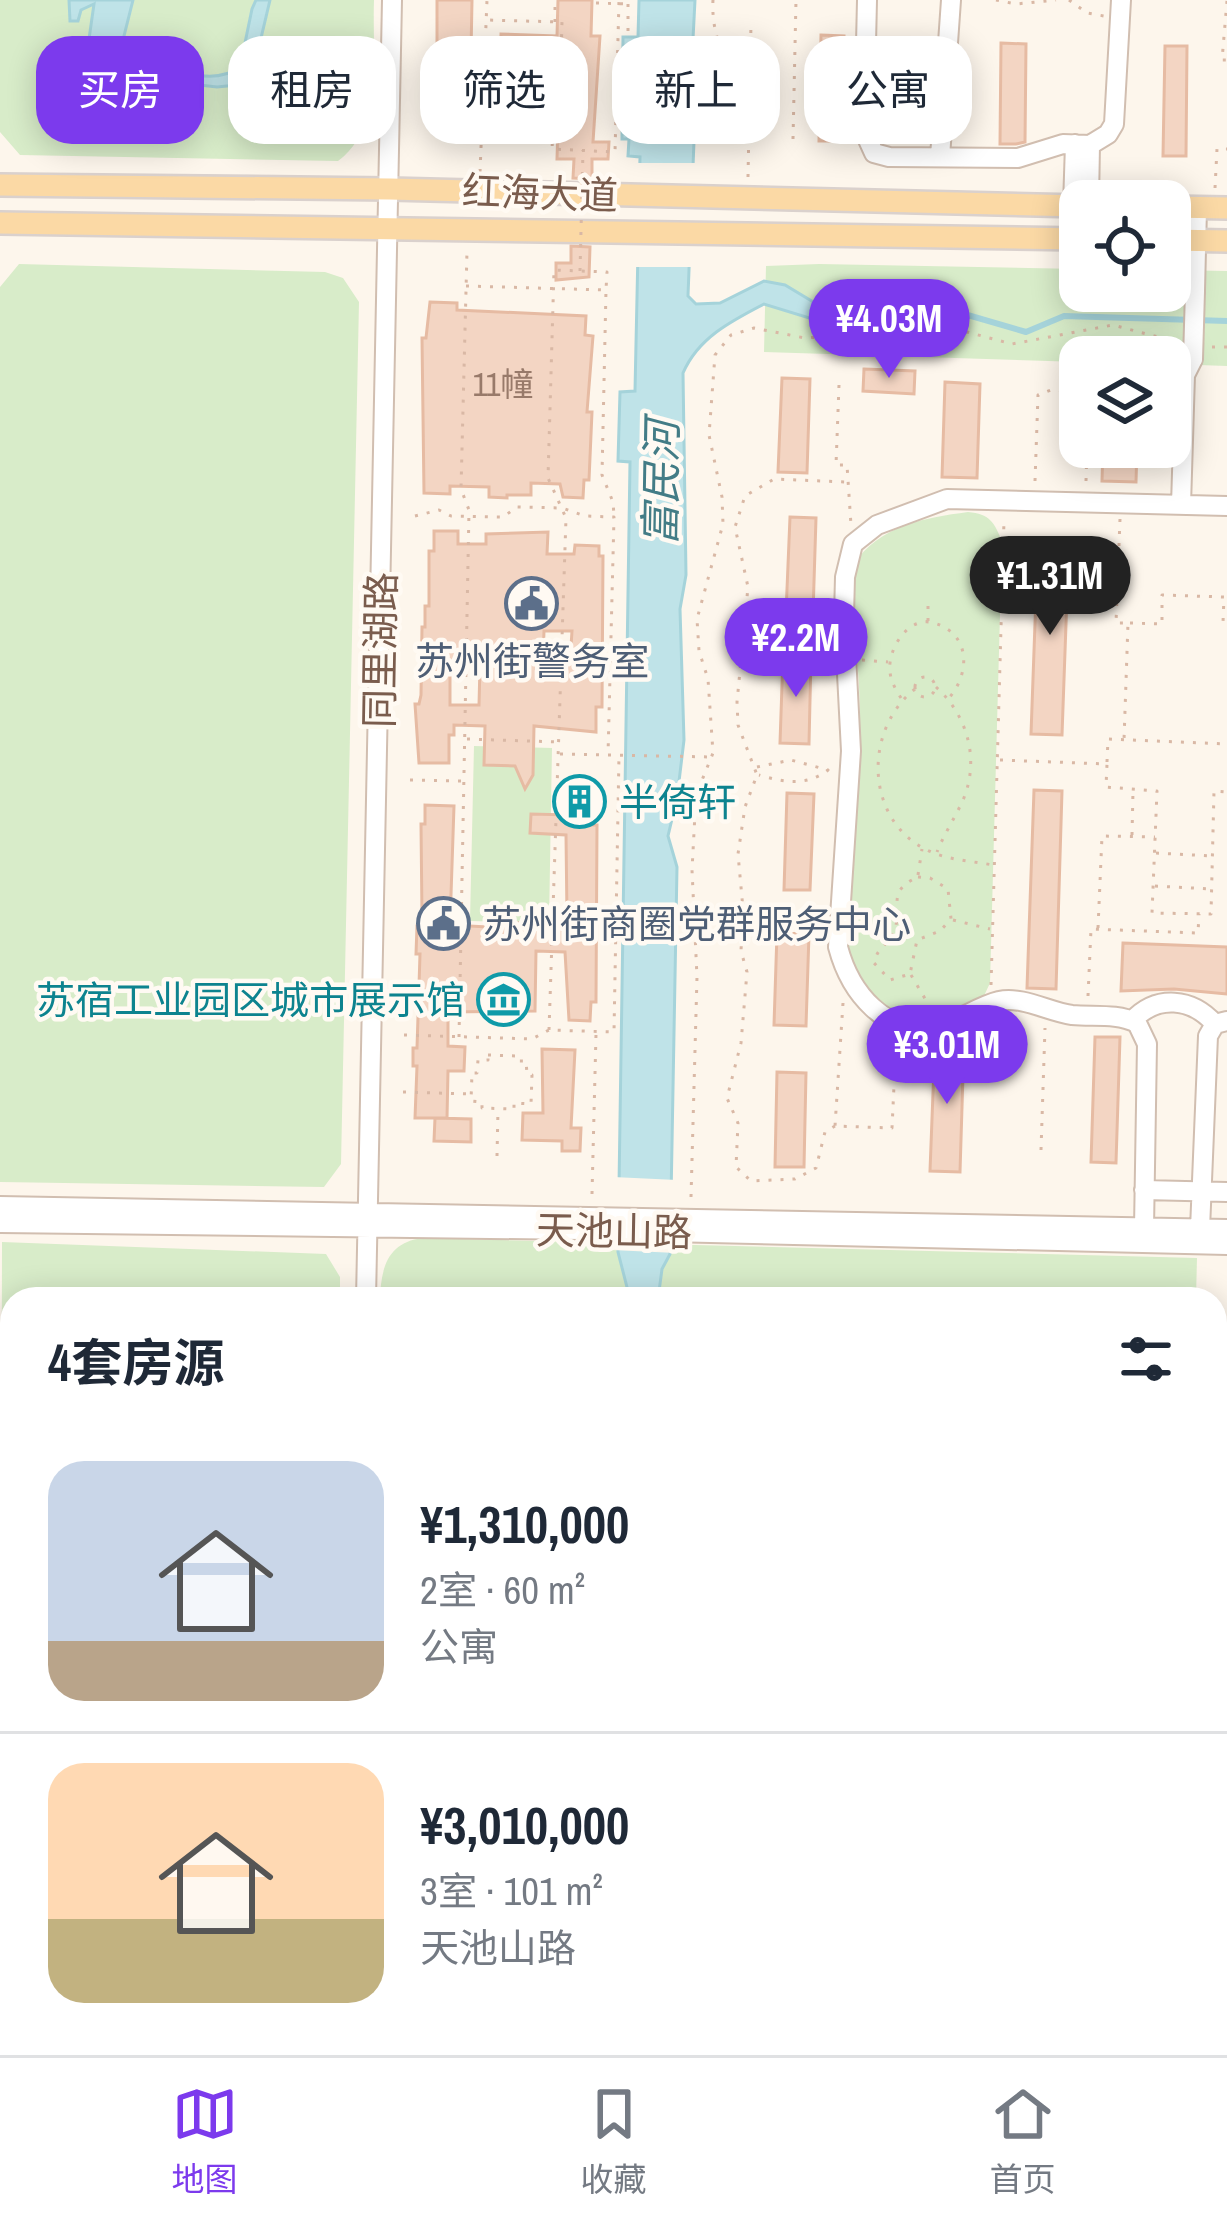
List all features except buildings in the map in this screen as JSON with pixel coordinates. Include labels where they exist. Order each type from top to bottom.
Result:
[{"type":"main road","name":"红海大道","points":[[0,185],[1059,204]]},
{"type":"main road","name":"红海大道","points":[[0,223],[1059,239]]},
{"type":"main road","points":[[1191,241],[1227,241]]},
{"type":"street","name":"同里湖路","points":[[366,1287],[392,0]]},
{"type":"street","points":[[867,0],[864,131],[874,153],[889,157],[1018,158],[1108,134],[1114,124],[1121,9]]},
{"type":"street","points":[[940,157],[951,0]]},
{"type":"street","points":[[1082,180],[1083,144]]},
{"type":"street","points":[[1186,505],[1185,375],[1198,353],[1196,241],[1213,208]]},
{"type":"street","points":[[1144,1228],[1147,1044],[1132,1021],[1002,1000],[937,1026],[897,1023],[868,1004],[845,971],[838,947],[851,751],[845,577],[853,544],[877,525],[947,499],[1227,506]]},
{"type":"street","points":[[1132,1021],[1159,1004],[1184,1003],[1221,1023],[1208,1036],[1200,1229]]},
{"type":"street","points":[[1144,1190],[1227,1192]]},
{"type":"street","name":"天池山路","points":[[0,1206],[1227,1245]]},
{"type":"street","name":"天池山路","points":[[0,1223],[368,1220]]},
{"type":"street","name":"天池山路","points":[[716,1227],[1227,1229]]},
{"type":"path","points":[[485,36],[487,0]]},
{"type":"path","points":[[555,0],[555,22]]},
{"type":"path","points":[[713,0],[718,36]]},
{"type":"path","points":[[793,139],[796,0]]},
{"type":"path","points":[[996,0],[1016,4],[1056,0]]},
{"type":"path","points":[[1069,0],[1087,14],[1121,9]]},
{"type":"path","points":[[552,144],[552,149],[615,152],[618,2]]},
{"type":"path","points":[[596,4],[628,2],[628,31]]},
{"type":"path","points":[[1227,2],[1222,60],[1227,60]]},
{"type":"path","points":[[486,20],[562,22],[562,36]]},
{"type":"path","points":[[751,23],[751,36]]},
{"type":"path","points":[[480,191],[481,144]]},
{"type":"path","points":[[748,199],[749,144]]},
{"type":"path","points":[[1213,208],[1217,148],[1227,149]]},
{"type":"path","points":[[580,271],[583,150]]},
{"type":"path","points":[[460,1037],[469,516],[461,489],[467,250],[479,229]]},
{"type":"path","points":[[549,1030],[566,518],[548,478],[554,270],[607,272],[602,476],[614,518],[608,755]]},
{"type":"path","points":[[466,286],[606,290]]},
{"type":"path","points":[[1061,336],[1113,325],[1153,336]]},
{"type":"path","points":[[691,1197],[697,977],[692,870],[696,795],[712,757],[708,679],[699,651],[697,620],[723,524],[709,435],[715,355],[731,335],[754,328],[818,338],[952,328],[1023,344],[1059,336]]},
{"type":"path","points":[[1198,353],[1227,347]]},
{"type":"path","points":[[838,385],[836,466],[847,466],[853,544]]},
{"type":"path","points":[[1034,500],[1038,394],[1059,390]]},
{"type":"path","points":[[1085,502],[1087,468]]},
{"type":"path","points":[[847,482],[774,479],[745,496],[736,518],[748,587],[738,725],[757,767],[738,854],[741,951],[747,972],[741,1043],[728,1098],[738,1124],[736,1167],[751,1180],[795,1179],[816,1168],[825,1132],[835,1126],[892,1128],[897,1023]]},
{"type":"path","points":[[991,1004],[1005,500]]},
{"type":"path","points":[[1120,503],[1117,623],[1162,624],[1162,596],[1224,597],[1223,622],[1227,622]]},
{"type":"path","points":[[416,516],[439,510],[451,516],[503,517],[517,507],[562,508],[585,517],[614,518]]},
{"type":"path","points":[[928,605],[928,623]]},
{"type":"path","points":[[902,699],[893,685],[890,663],[901,637],[917,624],[935,623],[950,633],[964,656],[964,676],[948,699]]},
{"type":"path","points":[[1124,740],[1128,623]]},
{"type":"path","points":[[848,658],[890,663]]},
{"type":"path","points":[[936,854],[961,805],[971,764],[965,730],[948,699],[931,678],[924,677],[902,699],[883,736],[879,787],[889,817],[923,848],[936,854],[994,866]]},
{"type":"path","points":[[915,689],[925,698],[936,687]]},
{"type":"path","points":[[465,739],[559,742]]},
{"type":"path","points":[[1227,744],[1108,739],[1106,787],[1157,791],[1152,913],[1211,914],[1214,791],[1227,792]]},
{"type":"path","points":[[558,754],[712,757]]},
{"type":"path","points":[[404,1035],[532,1040],[549,1030],[614,1032],[619,755]]},
{"type":"path","points":[[757,767],[791,760],[828,770],[818,778],[795,782],[757,775]]},
{"type":"path","points":[[998,760],[1107,764]]},
{"type":"path","points":[[410,780],[464,781]]},
{"type":"path","points":[[1131,837],[1133,789]]},
{"type":"path","points":[[1098,930],[1102,836],[1155,838]]},
{"type":"path","points":[[918,877],[923,848]]},
{"type":"path","points":[[1154,854],[1212,856]]},
{"type":"path","points":[[910,974],[890,980],[874,963],[876,950],[895,932],[899,892],[918,877],[930,878],[948,889],[951,919],[940,932],[917,940],[910,974],[925,993],[937,1026]]},
{"type":"path","points":[[1153,886],[1211,889]]},
{"type":"path","points":[[1087,1016],[1091,929],[1198,934],[1199,914]]},
{"type":"path","points":[[951,919],[993,929]]},
{"type":"path","points":[[835,1126],[845,971]]},
{"type":"path","points":[[1041,1150],[1046,1008]]},
{"type":"path","points":[[592,1194],[596,1032]]},
{"type":"path","points":[[488,1055],[518,1056],[518,1061],[526,1061],[526,1074],[532,1075],[531,1104],[482,1108],[482,1102],[471,1102],[471,1094],[478,1060],[488,1060],[488,1055]]},
{"type":"path","points":[[403,1092],[471,1094]]},
{"type":"path","points":[[496,1156],[498,1108]]},
{"type":"green space","points":[[0,0],[374,0],[374,36],[228,36],[228,144],[355,144],[338,161],[20,155],[0,132]]},
{"type":"green space","points":[[19,264],[325,272],[343,278],[359,302],[341,1164],[324,1187],[0,1182],[0,287]]},
{"type":"green space","points":[[766,266],[1059,269],[1059,312],[1191,312],[1191,270],[1227,271],[1227,366],[1191,365],[1191,336],[1059,336],[1059,361],[764,352]]},
{"type":"green space","points":[[968,512],[990,520],[1002,541],[990,983],[983,998],[966,1007],[921,1018],[891,1010],[867,993],[853,968],[849,945],[847,887],[860,717],[853,565],[890,532]]},
{"type":"green space","points":[[474,746],[552,748],[549,923],[470,921]]},
{"type":"green space","points":[[411,1240],[1197,1258],[1196,1287],[381,1287],[389,1258]]},
{"type":"green space","points":[[2,1242],[326,1254],[340,1277],[340,1287],[2,1287]]},
{"type":"water","points":[[69,0],[133,0],[124,36],[89,36],[94,4],[81,10],[78,21],[70,21]]},
{"type":"water","points":[[256,0],[270,0],[262,36],[246,36]]},
{"type":"water","points":[[639,0],[695,0],[693,36],[638,36]]},
{"type":"water","points":[[228,73],[228,86],[204,86],[204,75]]},
{"type":"water","name":"富民河","points":[[629,144],[694,144],[688,296],[696,304],[720,303],[764,281],[785,285],[815,303],[866,304],[873,314],[819,321],[764,304],[707,340],[683,373],[686,575],[680,609],[684,740],[668,836],[677,867],[670,1254],[660,1287],[627,1287],[618,1252],[630,462],[618,461],[620,392],[635,391],[640,157],[628,156]]},
{"type":"pier","points":[[634,163],[701,163],[696,267],[632,267]]},
{"type":"pier","points":[[613,1177],[677,1180],[676,1253],[612,1250]]},
{"type":"waterway","points":[[863,311],[923,302],[1026,332],[1064,316],[1227,321]]},
{"type":"place","name":"苏州街警务室","points":[[532,604]]},
{"type":"place","name":"半倚轩","points":[[580,802]]},
{"type":"place","name":"苏州街商圈党群服务中心","points":[[443,924]]},
{"type":"place","name":"苏宿工业园区城市展示馆","points":[[504,1000]]}]
